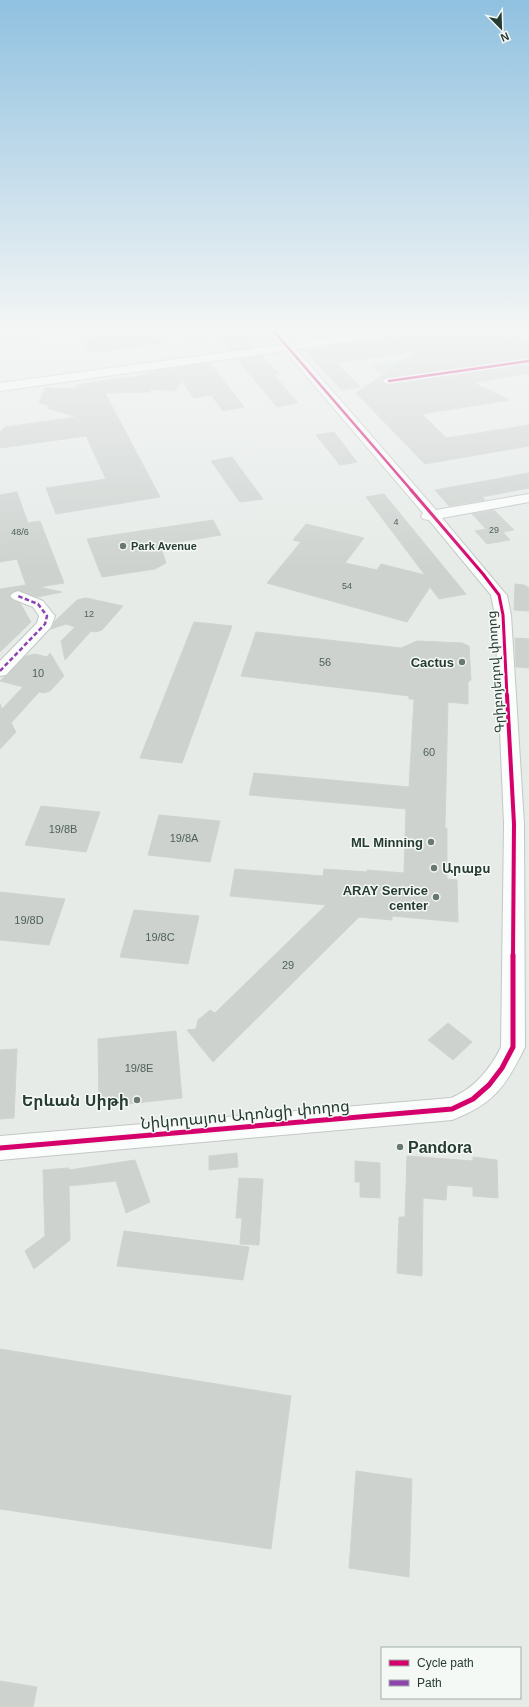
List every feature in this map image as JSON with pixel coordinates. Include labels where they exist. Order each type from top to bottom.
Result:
[{"type":"street","name":"Գրիբոյեդով փողոց","points":[[339,409],[483,574],[499,595],[503,615],[514,824],[513,1047],[501,1071],[482,1086]]},
{"type":"street","points":[[431,515],[529,498]]},
{"type":"street","points":[[0,671],[45,624],[47,616],[45,611],[38,604],[18,596]]},
{"type":"street","name":"Նիկողայոս Ադոնցի փողոց","points":[[0,1138],[441,1110],[459,1106],[482,1086]]},
{"type":"street","name":"Նիկողայոս Ադոնցի փողոց","points":[[0,1148],[204,1124]]},
{"type":"building","points":[[49,409],[113,409],[160,497],[56,514],[46,488],[106,479],[86,436],[0,448],[0,432],[5,427],[77,417]]},
{"type":"building","points":[[221,409],[235,409],[223,411]]},
{"type":"building","points":[[371,409],[456,409],[422,414],[446,438],[529,425],[529,446],[425,464]]},
{"type":"building","points":[[334,432],[357,462],[340,465],[316,435]]},
{"type":"building","points":[[232,457],[263,499],[240,502],[211,461]]},
{"type":"building","points":[[529,473],[529,488],[482,497],[485,500],[449,506],[435,490]]},
{"type":"building","points":[[17,492],[28,523],[40,521],[64,583],[39,587],[62,592],[37,597],[17,590],[9,595],[12,600],[20,603],[31,622],[0,652],[0,589],[26,585],[17,559],[0,562],[0,495]]},
{"type":"building","points":[[384,494],[466,594],[439,599],[430,587],[407,622],[267,583],[301,542],[293,540],[306,524],[364,538],[345,563],[377,570],[381,564],[425,575],[366,497]]},
{"type":"building","points":[[494,510],[514,530],[503,532],[510,540],[487,544],[475,531],[486,529],[472,514]]},
{"type":"building","name":"Park Avenue","points":[[213,520],[221,535],[160,545],[166,563],[155,569],[102,577],[87,539]]},
{"type":"building","points":[[515,584],[524,585],[529,588],[529,611],[514,610]]},
{"type":"building","points":[[86,598],[123,606],[102,630],[96,632],[91,631],[65,660],[61,641],[75,627],[66,624],[51,629],[55,621],[77,600]]},
{"type":"building","points":[[194,622],[232,626],[182,763],[140,758]]},
{"type":"building","points":[[256,632],[401,648],[417,641],[462,643],[469,646],[471,680],[468,682],[468,704],[448,702],[445,828],[447,828],[447,879],[457,880],[458,922],[392,916],[392,920],[359,917],[213,1062],[187,1030],[196,1029],[198,1020],[210,1010],[215,1013],[326,905],[230,896],[235,869],[323,876],[324,869],[404,873],[406,809],[249,795],[254,773],[409,787],[414,699],[409,699],[409,696],[241,676]]},
{"type":"building","points":[[515,638],[529,639],[529,668],[516,667]]},
{"type":"building","points":[[50,653],[64,676],[50,691],[44,693],[39,692],[11,723],[16,732],[0,749],[0,704],[2,709],[23,687],[0,681],[26,656],[35,654],[47,657]]},
{"type":"building","points":[[41,806],[100,812],[86,852],[25,845]]},
{"type":"building","points":[[159,815],[220,821],[210,862],[148,855]]},
{"type":"building","points":[[0,892],[65,899],[49,945],[0,940]]},
{"type":"building","points":[[134,910],[199,916],[188,964],[120,957]]},
{"type":"building","points":[[448,1023],[472,1042],[453,1060],[428,1040]]},
{"type":"building","points":[[176,1031],[182,1098],[99,1107],[98,1039]]},
{"type":"building","points":[[17,1049],[14,1118],[0,1119],[0,1050]]},
{"type":"building","points":[[237,1153],[238,1167],[209,1170],[209,1156]]},
{"type":"building","points":[[407,1156],[473,1161],[473,1157],[497,1160],[498,1198],[473,1196],[473,1187],[447,1185],[446,1200],[423,1198],[422,1276],[397,1273],[399,1217],[405,1217]]},
{"type":"building","points":[[135,1160],[150,1202],[126,1213],[116,1181],[69,1186],[70,1240],[34,1269],[25,1251],[45,1236],[43,1170],[69,1168],[69,1170]]},
{"type":"building","points":[[355,1161],[380,1163],[380,1198],[360,1197],[360,1182],[355,1182]]},
{"type":"building","points":[[239,1178],[263,1179],[259,1245],[240,1244],[242,1218],[236,1218]]},
{"type":"building","points":[[124,1231],[249,1247],[243,1280],[117,1266]]},
{"type":"building","points":[[0,1349],[291,1396],[271,1549],[0,1509]]},
{"type":"building","points":[[356,1471],[412,1479],[409,1577],[349,1568]]},
{"type":"building","points":[[0,1681],[37,1687],[33,1707],[0,1707]]},
{"type":"marked path","points":[[0,671],[45,624],[47,616],[38,604],[18,596]]},
{"type":"cycle path","points":[[0,1148],[452,1109],[463,1105],[481,1093],[496,1077],[508,1058],[513,1047],[514,824],[503,615],[499,595],[483,574],[342,409]]},
{"type":"place","name":"Park Avenue","points":[[123,546]]},
{"type":"place","name":"Cactus","points":[[462,662]]},
{"type":"place","name":"ML Minning","points":[[431,842]]},
{"type":"place","name":"Արաքս","points":[[434,868]]},
{"type":"place","name":"ARAY Service center","points":[[436,897]]},
{"type":"place","name":"Երևան Սիթի","points":[[137,1100]]},
{"type":"place","name":"Pandora","points":[[400,1147]]}]
